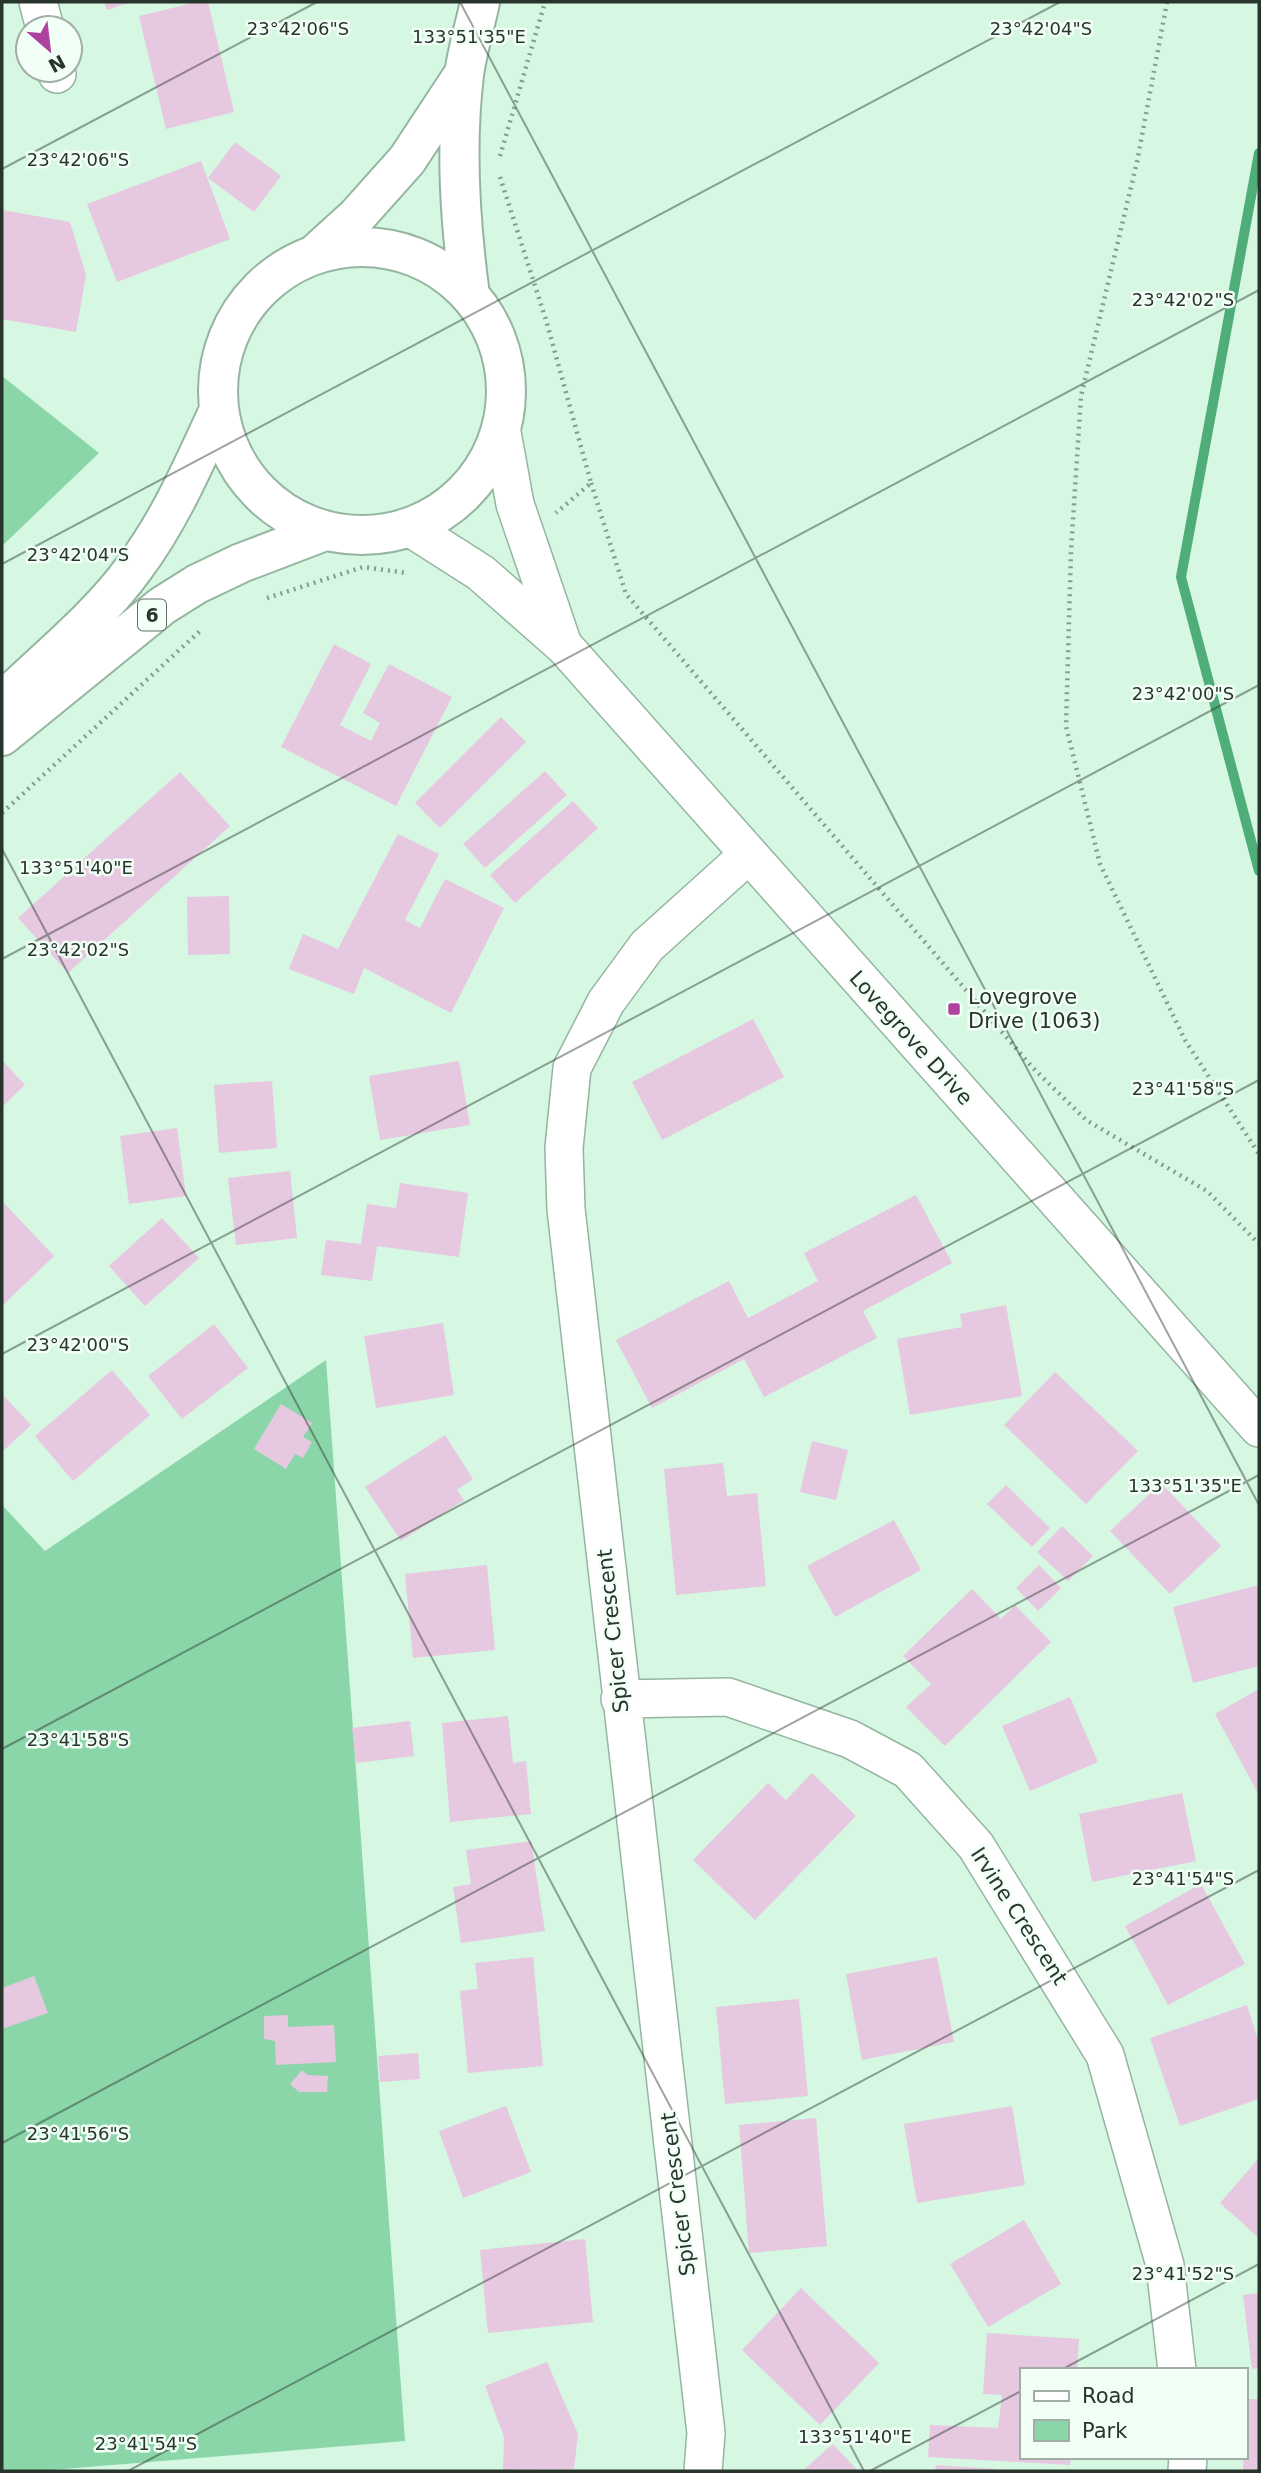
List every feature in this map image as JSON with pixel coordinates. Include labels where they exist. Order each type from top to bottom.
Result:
[{"type":"main road","name":"6","points":[[470,295],[462,233],[460,182],[464,74],[480,2]]},
{"type":"main road","name":"6","points":[[314,255],[370,248],[398,252],[424,261],[449,276],[470,295],[486,318],[498,344],[505,371],[506,399],[501,427],[491,454],[477,478],[458,499],[409,527],[381,534],[353,535],[325,531],[298,521],[275,507],[253,487],[237,465],[225,439],[218,412],[217,384],[222,356],[232,329],[247,305],[266,284],[289,267],[314,255],[357,216],[407,160],[464,74]]},
{"type":"main road","name":"6","points":[[2,702],[111,597],[134,569],[180,494],[218,412]]},
{"type":"main road","name":"6","points":[[2,736],[162,606],[241,563],[325,531]]},
{"type":"street","name":"Lovegrove Drive","points":[[501,427],[515,504],[564,646]]},
{"type":"street","name":"Lovegrove Drive","points":[[409,527],[481,573],[564,646],[1259,1428]]},
{"type":"street","name":"Spicer Crescent","points":[[703,2471],[706,2433],[620,1699],[566,1209],[564,1149],[572,1068],[606,1002],[647,946],[748,855]]},
{"type":"street","name":"Irvine Crescent","points":[[620,1699],[728,1697],[850,1738],[908,1770],[976,1846],[1105,2055],[1165,2264],[1177,2368]]},
{"type":"path","points":[[545,2],[497,167],[546,320],[591,483],[626,594],[1032,1067],[1086,1120],[1207,1191],[1259,1244]]},
{"type":"path","points":[[1167,2],[1137,162],[1081,396],[1071,551],[1066,726],[1100,864],[1185,1040],[1259,1154]]},
{"type":"path","points":[[553,515],[591,483]]},
{"type":"path","points":[[255,601],[363,568],[411,573]]},
{"type":"path","points":[[2,813],[204,626]]},
{"type":"green space","points":[[2,376],[99,453],[2,546]]},
{"type":"green space","points":[[326,1360],[405,2441],[39,2471],[2,2471],[2,1505],[45,1551]]},
{"type":"building","points":[[104,2],[131,2],[107,10]]},
{"type":"building","points":[[197,2],[208,2],[234,112],[166,129],[139,16]]},
{"type":"building","points":[[235,142],[281,176],[254,212],[208,178]]},
{"type":"building","points":[[201,161],[230,239],[117,282],[87,204]]},
{"type":"building","points":[[2,210],[70,222],[86,275],[76,332],[2,319]]},
{"type":"building","points":[[334,644],[371,664],[340,725],[371,741],[380,723],[363,713],[389,664],[452,697],[396,806],[281,747]]},
{"type":"building","points":[[501,717],[526,742],[440,828],[415,803]]},
{"type":"building","points":[[545,771],[567,795],[485,868],[463,844]]},
{"type":"building","points":[[180,772],[230,826],[68,973],[18,918]]},
{"type":"building","points":[[573,801],[598,828],[515,903],[490,875]]},
{"type":"building","points":[[398,834],[439,854],[405,920],[420,928],[445,879],[504,908],[451,1013],[364,968],[354,994],[289,969],[303,934],[338,949]]},
{"type":"building","points":[[229,896],[230,954],[188,955],[187,897]]},
{"type":"building","points":[[753,1019],[784,1077],[662,1140],[632,1082]]},
{"type":"building","points":[[2,1060],[25,1085],[2,1107]]},
{"type":"building","points":[[459,1061],[470,1125],[380,1140],[369,1076]]},
{"type":"building","points":[[272,1081],[277,1148],[219,1153],[214,1085]]},
{"type":"building","points":[[177,1128],[186,1196],[129,1204],[120,1136]]},
{"type":"building","points":[[290,1171],[297,1238],[236,1245],[228,1178]]},
{"type":"building","points":[[400,1183],[468,1193],[459,1257],[377,1246],[372,1281],[321,1275],[326,1240],[361,1244],[367,1204],[396,1208]]},
{"type":"building","points":[[916,1195],[952,1263],[863,1311],[877,1338],[764,1397],[744,1359],[652,1408],[616,1340],[729,1281],[748,1318],[818,1281],[804,1253]]},
{"type":"building","points":[[2,1201],[54,1256],[2,1306]]},
{"type":"building","points":[[162,1218],[199,1258],[145,1306],[109,1266]]},
{"type":"building","points":[[1006,1305],[1022,1396],[910,1415],[897,1339],[962,1327],[960,1314]]},
{"type":"building","points":[[443,1323],[454,1395],[376,1408],[364,1336]]},
{"type":"building","points":[[214,1324],[248,1368],[182,1419],[148,1376]]},
{"type":"building","points":[[112,1370],[150,1415],[73,1481],[35,1436]]},
{"type":"building","points":[[1055,1372],[1138,1451],[1086,1504],[1004,1425]]},
{"type":"building","points":[[2,1394],[31,1425],[2,1452]]},
{"type":"building","points":[[281,1404],[312,1423],[303,1437],[312,1442],[303,1458],[295,1454],[286,1469],[254,1449]]},
{"type":"building","points":[[445,1435],[473,1479],[457,1490],[464,1500],[401,1541],[365,1487]]},
{"type":"building","points":[[812,1441],[848,1450],[836,1500],[800,1492]]},
{"type":"building","points":[[723,1463],[727,1496],[757,1493],[766,1586],[676,1595],[664,1469]]},
{"type":"building","points":[[1161,1483],[1221,1546],[1170,1594],[1110,1531]]},
{"type":"building","points":[[1006,1485],[1050,1528],[1032,1547],[987,1504]]},
{"type":"building","points":[[894,1520],[921,1570],[835,1617],[807,1566]]},
{"type":"building","points":[[1062,1526],[1093,1556],[1068,1581],[1037,1552]]},
{"type":"building","points":[[487,1565],[495,1650],[413,1658],[405,1574]]},
{"type":"building","points":[[1039,1565],[1061,1588],[1038,1611],[1016,1588]]},
{"type":"building","points":[[1259,1585],[1259,1666],[1193,1683],[1173,1607]]},
{"type":"building","points":[[972,1589],[1001,1619],[1015,1605],[1051,1642],[945,1746],[906,1707],[931,1684],[903,1656]]},
{"type":"building","points":[[1259,1689],[1259,1795],[1215,1714]]},
{"type":"building","points":[[1070,1697],[1098,1762],[1030,1791],[1002,1726]]},
{"type":"building","points":[[508,1716],[513,1763],[526,1761],[531,1814],[450,1822],[442,1723]]},
{"type":"building","points":[[410,1721],[414,1756],[356,1763],[352,1728]]},
{"type":"building","points":[[812,1773],[856,1816],[755,1920],[693,1860],[768,1783],[786,1800]]},
{"type":"building","points":[[1182,1793],[1196,1861],[1092,1882],[1079,1814]]},
{"type":"building","points":[[531,1841],[545,1931],[461,1943],[453,1887],[471,1884],[466,1850]]},
{"type":"building","points":[[1201,1884],[1245,1964],[1168,2005],[1125,1926]]},
{"type":"building","points":[[533,1957],[543,2066],[468,2073],[460,1991],[478,1989],[475,1963]]},
{"type":"building","points":[[937,1957],[954,2042],[862,2060],[846,1974]]},
{"type":"building","points":[[34,1976],[48,2013],[2,2029],[2,1988]]},
{"type":"building","points":[[799,1999],[808,2096],[725,2104],[716,2007]]},
{"type":"building","points":[[1247,2005],[1259,2043],[1259,2099],[1180,2126],[1150,2038]]},
{"type":"building","points":[[288,2015],[288,2027],[334,2025],[336,2062],[276,2065],[275,2041],[264,2039],[264,2016]]},
{"type":"building","points":[[418,2053],[420,2079],[380,2082],[378,2056]]},
{"type":"building","points":[[302,2070],[308,2075],[328,2076],[327,2092],[299,2092],[290,2084]]},
{"type":"building","points":[[506,2106],[531,2172],[463,2198],[439,2131]]},
{"type":"building","points":[[1012,2106],[1025,2185],[917,2203],[904,2124]]},
{"type":"building","points":[[816,2118],[827,2246],[749,2253],[739,2125]]},
{"type":"building","points":[[1259,2158],[1259,2238],[1220,2203]]},
{"type":"building","points":[[1024,2220],[1061,2284],[988,2327],[950,2264]]},
{"type":"building","points":[[585,2239],[593,2322],[488,2333],[480,2250]]},
{"type":"building","points":[[801,2288],[879,2363],[820,2425],[742,2350]]},
{"type":"building","points":[[1259,2293],[1259,2368],[1252,2369],[1243,2295]]},
{"type":"building","points":[[987,2333],[1079,2339],[1077,2368],[1020,2368],[1020,2459],[1071,2459],[1070,2465],[928,2457],[930,2425],[998,2428],[1002,2395],[983,2394]]},
{"type":"building","points":[[547,2362],[578,2434],[574,2469],[503,2470],[504,2437],[485,2386]]},
{"type":"building","points":[[1247,2399],[1259,2399],[1259,2471],[1243,2471],[1243,2459],[1247,2459]]},
{"type":"building","points":[[833,2444],[858,2471],[802,2471]]},
{"type":"building","points":[[936,2465],[996,2469],[935,2471]]},
{"type":"waterway","points":[[1259,153],[1181,577],[1259,871]]},
{"type":"place","name":"Lovegrove Drive (1063)","points":[[954,1009]]}]
